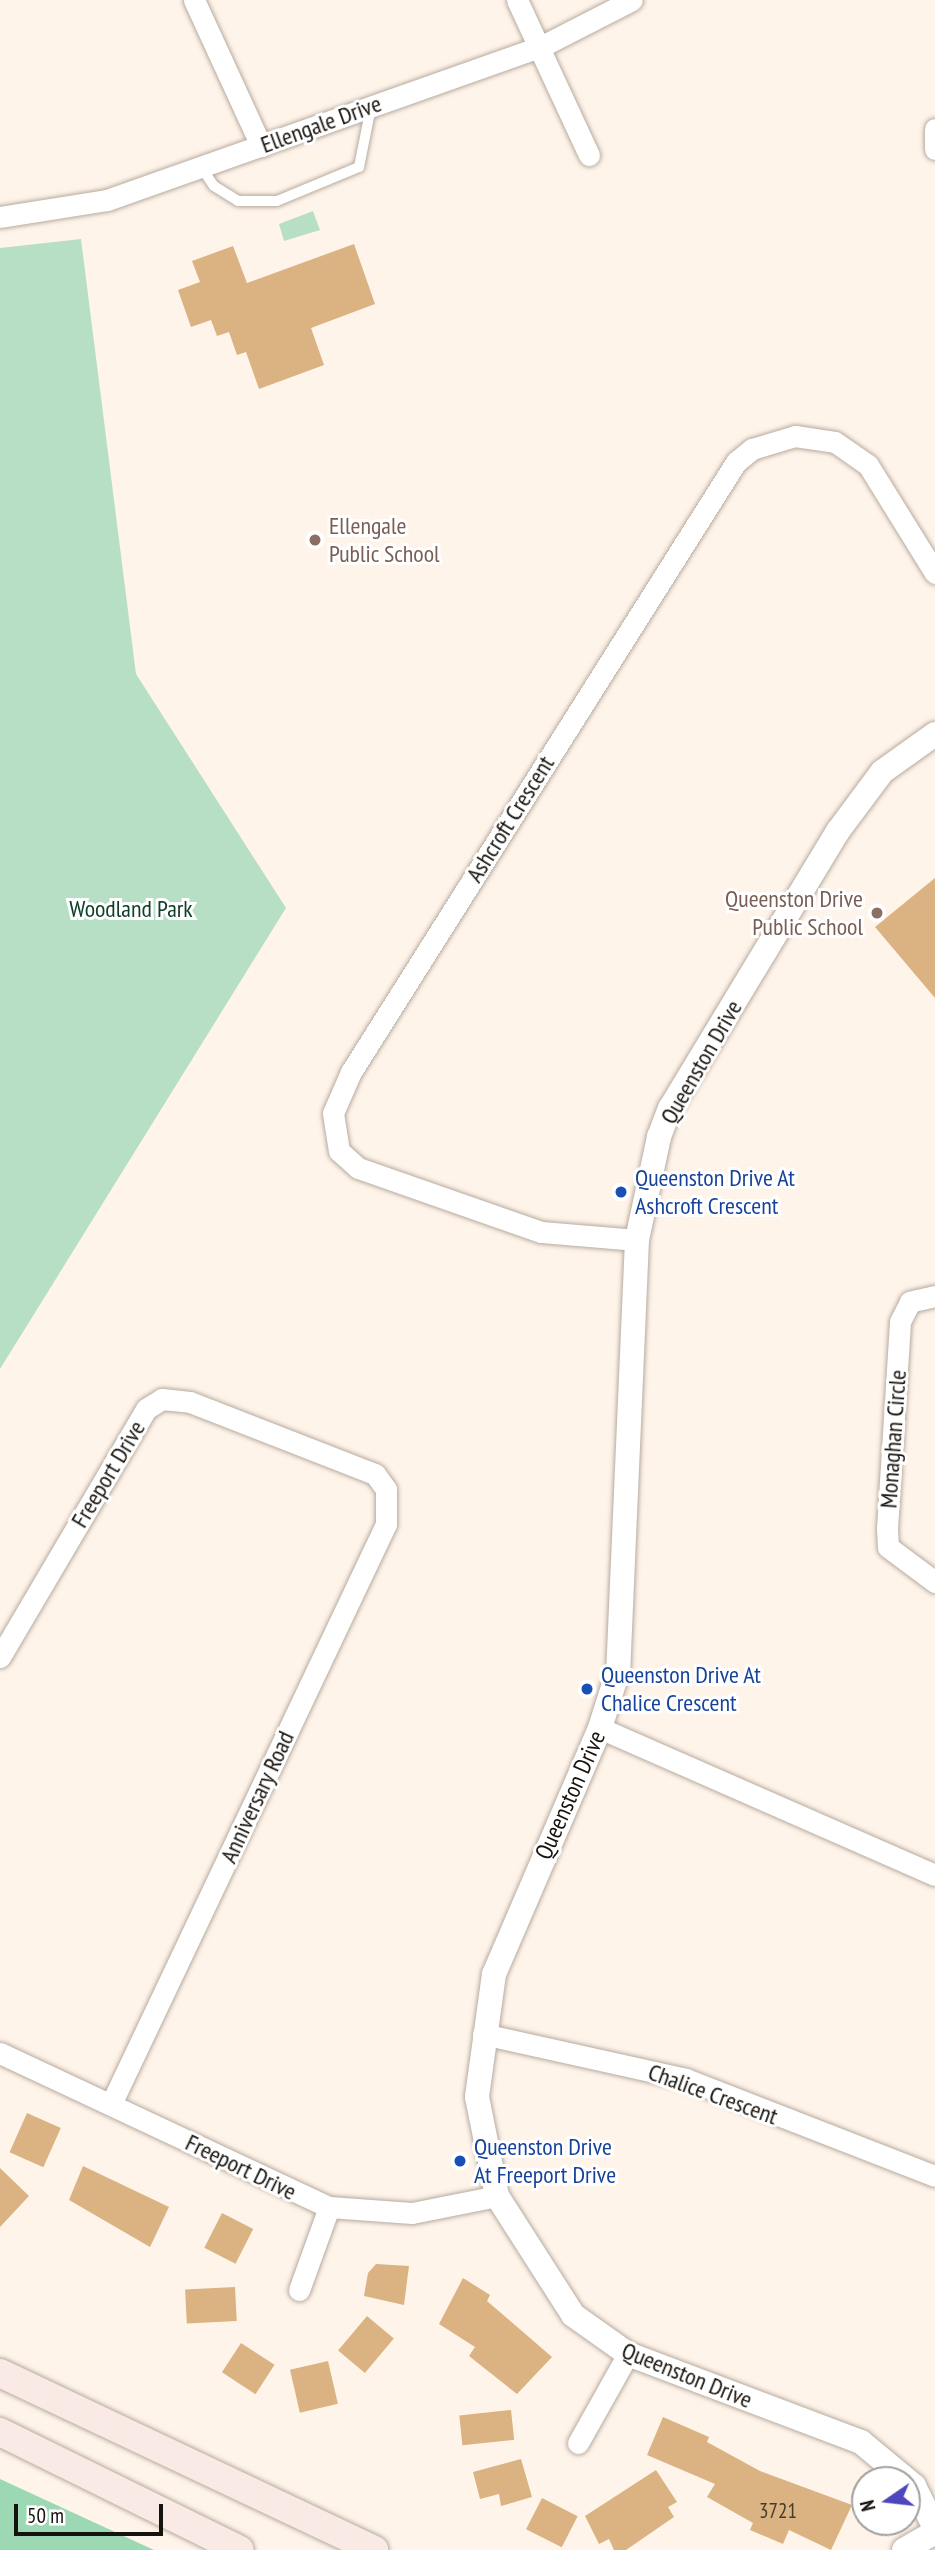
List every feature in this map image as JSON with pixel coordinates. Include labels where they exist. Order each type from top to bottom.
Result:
[{"type":"main road","points":[[0,2373],[374,2550]]},
{"type":"main road","points":[[0,2432],[240,2550]]},
{"type":"street","points":[[194,0],[261,146]]},
{"type":"street","points":[[517,0],[589,155]]},
{"type":"street","name":"Ellengale Drive","points":[[0,217],[107,200],[540,47],[632,0]]},
{"type":"street","points":[[935,129],[935,149]]},
{"type":"street","name":"Ashcroft Crescent","points":[[637,1240],[541,1232],[358,1168],[339,1151],[333,1113],[351,1072],[736,462],[752,449],[794,436],[835,442],[868,465],[935,573]]},
{"type":"street","name":"Queenston Drive","points":[[935,734],[863,795],[670,1108],[637,1240],[623,1627],[618,1671],[600,1728],[513,1924],[494,1974],[483,2034],[478,2130],[496,2196],[573,2315],[628,2354],[861,2442],[914,2486],[935,2530]]},
{"type":"street","name":"Monaghan Circle","points":[[935,1296],[910,1301],[900,1322],[887,1530],[888,1547],[935,1582]]},
{"type":"street","name":"Freeport Drive","points":[[0,1657],[140,1419],[162,1399],[190,1402],[375,1474],[386,1489]]},
{"type":"street","name":"Anniversary Road","points":[[112,2102],[386,1524],[386,1489]]},
{"type":"street","points":[[600,1728],[935,1875]]},
{"type":"street","name":"Chalice Crescent","points":[[483,2034],[686,2079],[935,2176]]},
{"type":"street","name":"Freeport Drive","points":[[0,2053],[112,2102],[328,2207],[412,2213],[496,2196]]},
{"type":"street","points":[[299,2290],[328,2207]]},
{"type":"street","points":[[578,2444],[628,2354]]},
{"type":"street","points":[[904,2550],[935,2530]]},
{"type":"lane","points":[[201,167],[214,186],[238,201],[277,201],[359,167],[371,106]]},
{"type":"green space","points":[[313,211],[320,230],[284,241],[279,224]]},
{"type":"green space","name":"Woodland Park","points":[[81,239],[136,674],[286,908],[0,1369],[0,248]]},
{"type":"green space","points":[[0,2479],[154,2550],[0,2550]]},
{"type":"building","points":[[354,244],[375,304],[311,328],[324,365],[259,389],[246,352],[237,355],[229,332],[217,336],[211,320],[191,327],[178,290],[200,282],[192,261],[233,246],[247,283]]},
{"type":"building","points":[[935,878],[935,998],[875,927]]},
{"type":"building","points":[[27,2113],[61,2128],[43,2167],[10,2152]]},
{"type":"building","points":[[83,2166],[169,2207],[150,2247],[69,2200]]},
{"type":"building","points":[[0,2168],[29,2196],[0,2227]]},
{"type":"building","points":[[222,2213],[253,2229],[235,2264],[204,2248]]},
{"type":"building","points":[[376,2264],[409,2266],[404,2305],[364,2296],[368,2273]]},
{"type":"building","points":[[463,2278],[490,2295],[487,2301],[552,2357],[517,2394],[469,2356],[475,2347],[439,2324]]},
{"type":"building","points":[[235,2287],[237,2321],[187,2324],[185,2290]]},
{"type":"building","points":[[367,2316],[394,2338],[365,2373],[338,2350]]},
{"type":"building","points":[[241,2343],[275,2365],[255,2394],[222,2372]]},
{"type":"building","points":[[328,2361],[338,2404],[300,2413],[290,2370]]},
{"type":"building","points":[[511,2410],[514,2440],[462,2445],[459,2415]]},
{"type":"building","points":[[663,2417],[709,2437],[707,2442],[760,2471],[851,2505],[851,2507],[831,2550],[789,2530],[783,2544],[750,2530],[753,2523],[707,2497],[715,2484],[647,2455]]},
{"type":"building","points":[[521,2459],[532,2497],[501,2506],[499,2494],[480,2499],[473,2472]]},
{"type":"building","points":[[656,2470],[677,2502],[668,2507],[674,2517],[626,2550],[614,2550],[609,2539],[599,2544],[585,2516]]},
{"type":"building","points":[[542,2498],[578,2516],[562,2547],[526,2529]]},
{"type":"place","name":"Ellengale Public School","points":[[315,540]]},
{"type":"place","name":"Queenston Drive Public School","points":[[877,913]]},
{"type":"place","name":"Queenston Drive At Ashcroft Crescent","points":[[621,1192]]},
{"type":"place","name":"Queenston Drive At Chalice Crescent","points":[[587,1689]]},
{"type":"place","name":"Queenston Drive At Freeport Drive","points":[[460,2161]]}]
